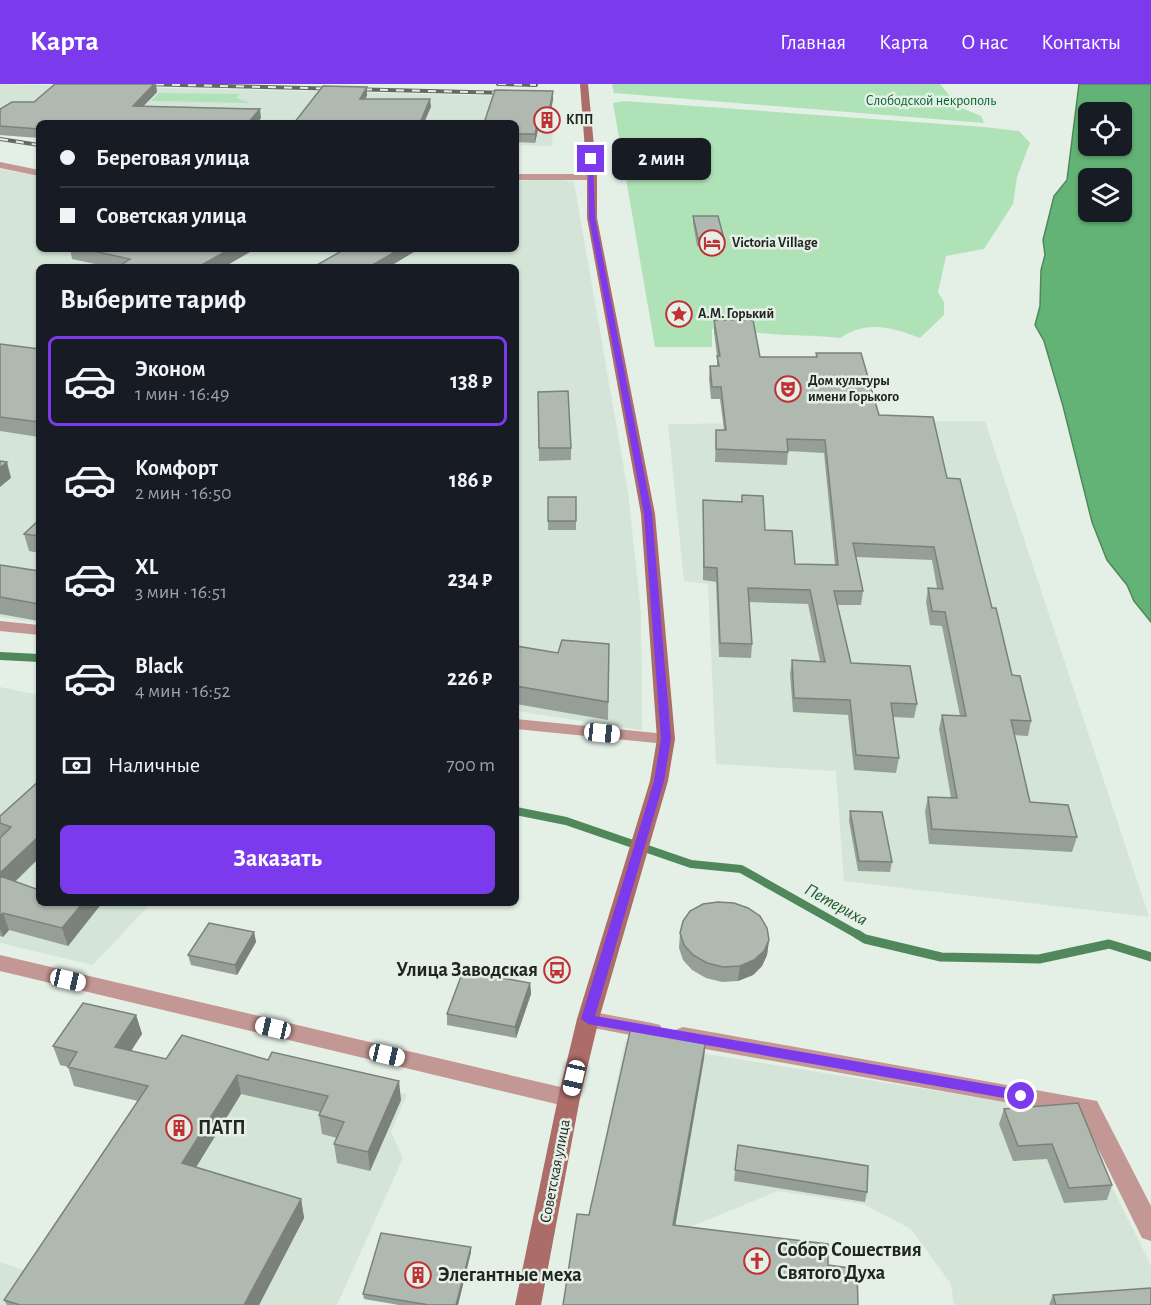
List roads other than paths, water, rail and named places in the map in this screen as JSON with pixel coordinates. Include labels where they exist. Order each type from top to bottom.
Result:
[{"type":"main road","name":"Советская улица","points":[[528,1305],[569,1098],[588,1019],[624,890],[659,781],[666,739],[648,514],[592,218],[592,177],[584,84]]},
{"type":"street","points":[[0,165],[36,171]]},
{"type":"street","points":[[519,177],[592,177]]},
{"type":"street","points":[[0,626],[36,630]]},
{"type":"street","points":[[519,724],[666,739]]},
{"type":"street","points":[[0,963],[569,1098]]},
{"type":"street","points":[[588,1019],[1089,1108],[1151,1230]]},
{"type":"waterway","name":"Петериха","points":[[0,656],[36,658]]},
{"type":"waterway","name":"Петериха","points":[[519,812],[566,821],[691,864],[741,869],[860,936]]},
{"type":"waterway","name":"Петериха","points":[[857,934],[865,939],[941,957],[1039,959],[1109,944],[1151,957]]},
{"type":"railway","points":[[140,84],[512,93]]},
{"type":"railway","points":[[498,84],[536,85]]},
{"type":"railway","points":[[0,139],[36,145]]},
{"type":"place","name":"КПП","points":[[547,120]]},
{"type":"place","name":"Victoria Village","points":[[712,243]]},
{"type":"place","name":"А.М. Горький","points":[[679,314]]},
{"type":"place","name":"Дом культуры имени Горького","points":[[788,389]]},
{"type":"place","name":"Улица Заводская","points":[[557,970]]},
{"type":"place","name":"ПАТП","points":[[179,1128]]},
{"type":"place","name":"Собор Сошествия Святого Духа","points":[[757,1261]]},
{"type":"place","name":"Элегантные меха","points":[[418,1275]]},
{"type":"park label","name":"Слободской некрополь","points":[[931,101]]}]
